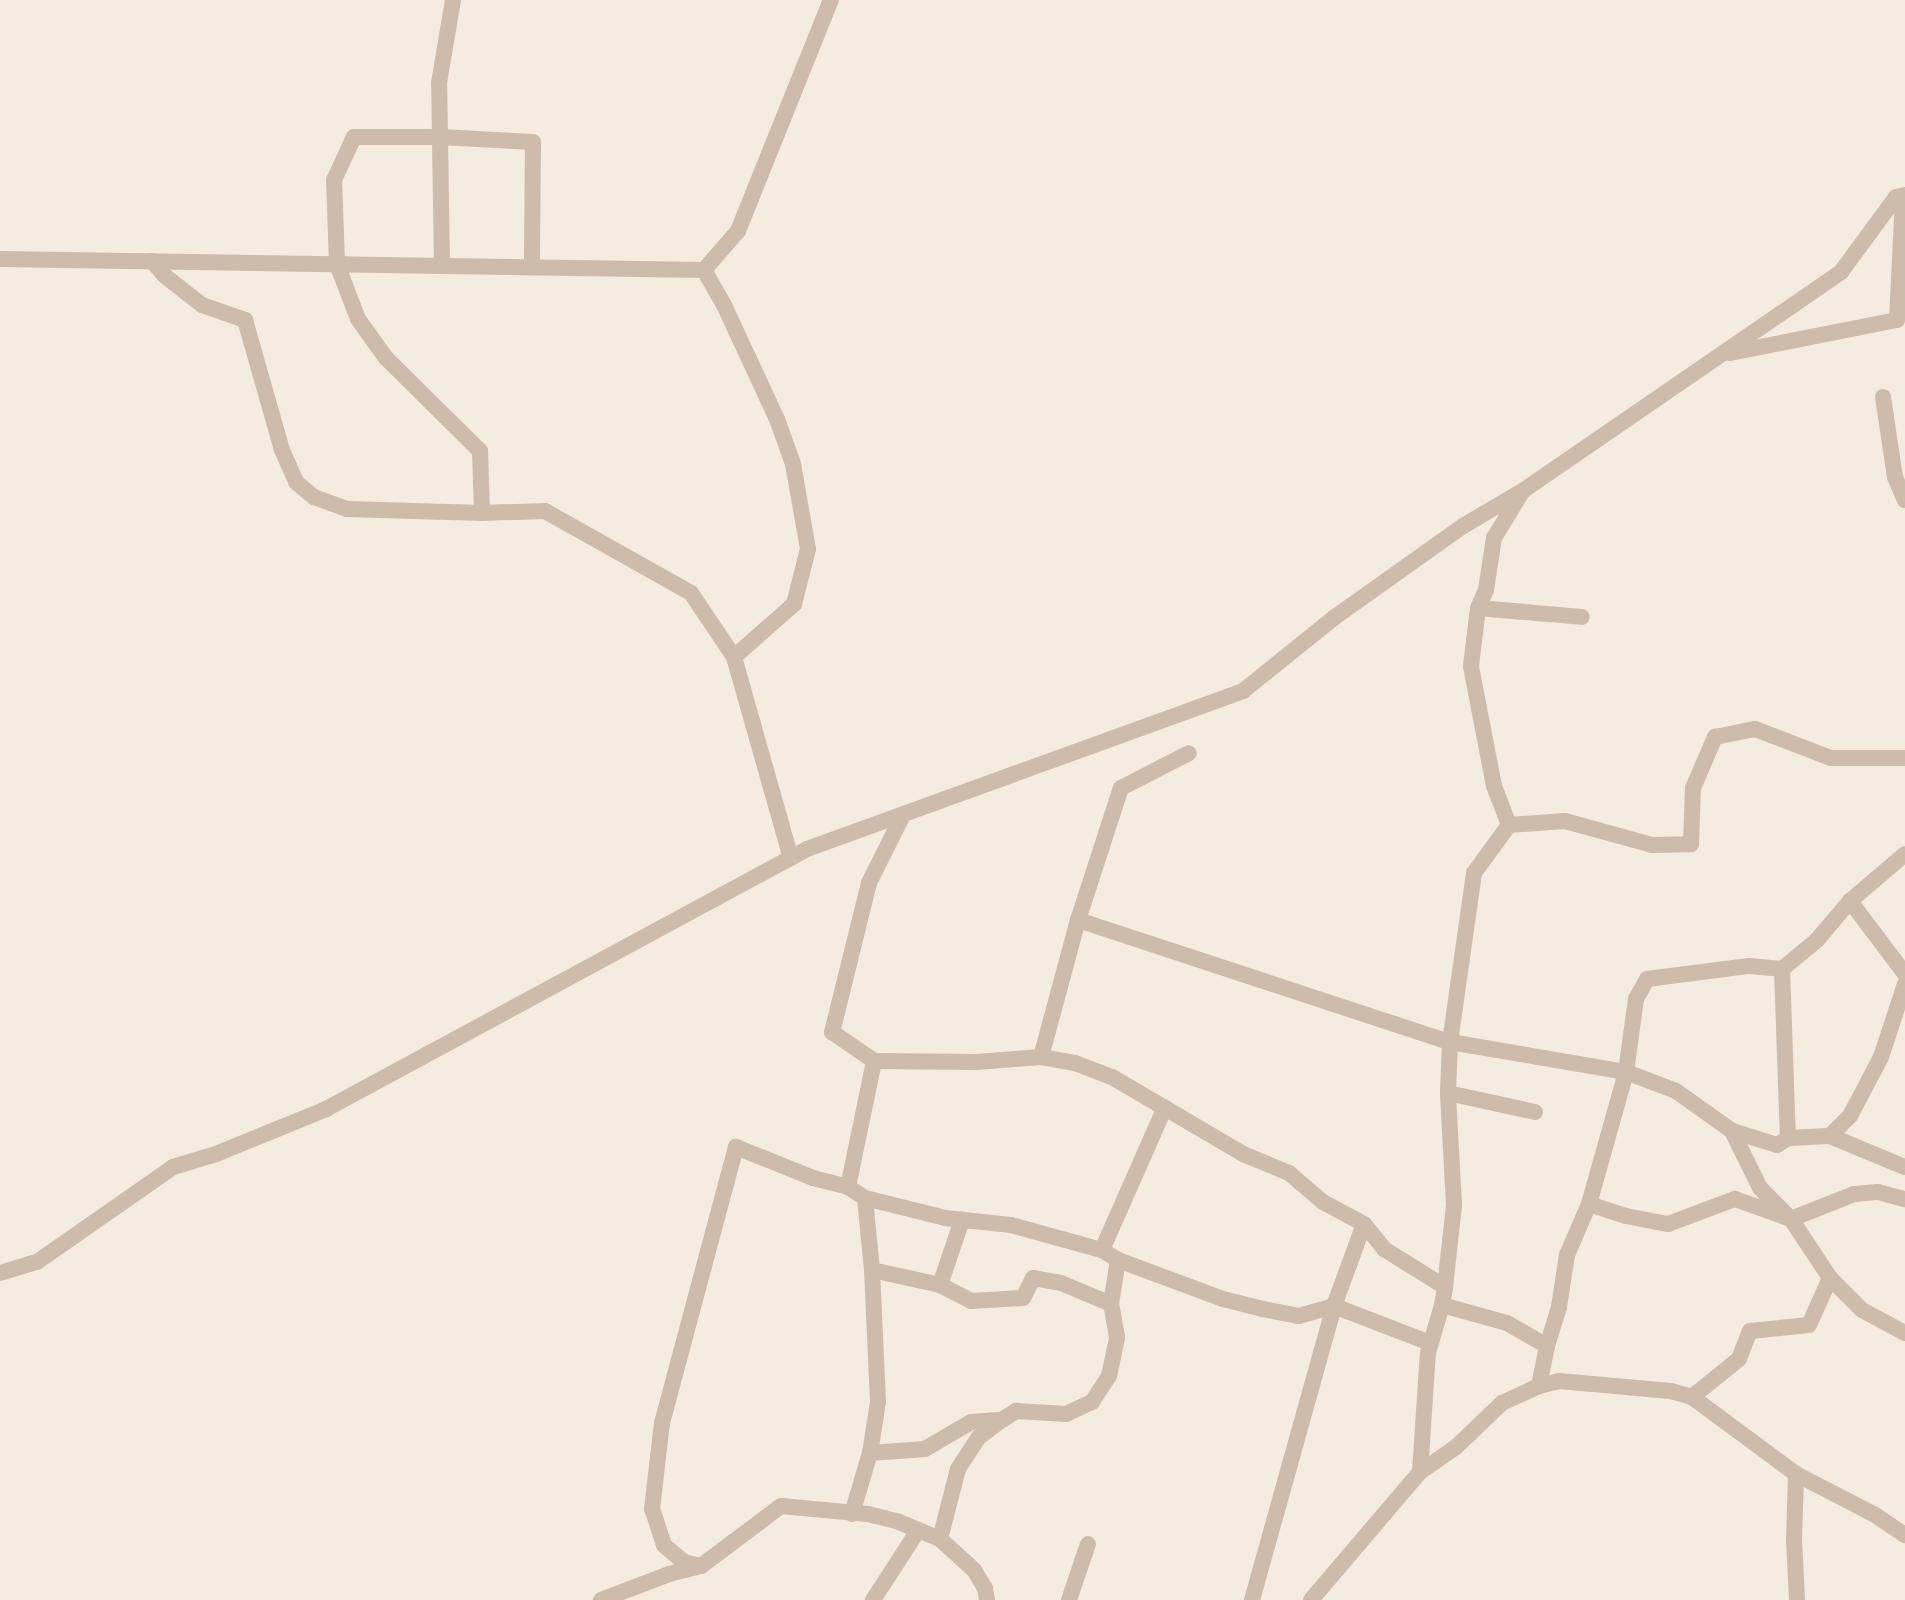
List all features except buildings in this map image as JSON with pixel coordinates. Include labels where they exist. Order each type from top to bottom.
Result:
[{"type":"street","points":[[442,266],[439,83],[453,0]]},
{"type":"street","points":[[0,258],[704,270],[738,231],[831,0]]},
{"type":"street","points":[[482,513],[480,451],[386,358],[358,319],[337,264],[334,180],[354,137],[440,137],[533,142],[532,267]]},
{"type":"street","points":[[0,1273],[37,1262],[173,1167],[216,1154],[356,1093],[791,858],[1242,691],[1335,617],[1463,526],[1524,489],[1841,272],[1896,197],[1904,195],[1897,320],[1722,354]]},
{"type":"street","points":[[152,261],[165,276],[202,305],[245,320],[282,450],[296,482],[314,497],[347,509],[482,513],[545,511],[691,593],[734,657],[791,858]]},
{"type":"street","points":[[704,270],[724,306],[781,430],[793,464],[808,549],[794,604],[734,657]]},
{"type":"street","points":[[1883,397],[1895,477],[1905,500]]},
{"type":"street","points":[[1509,825],[1494,786],[1471,666],[1478,608],[1486,590],[1494,538],[1524,489]]},
{"type":"street","points":[[1478,608],[1582,617]]},
{"type":"street","points":[[1420,1472],[1430,1343],[1442,1306],[1454,1205],[1448,1093],[1450,1042],[1474,873],[1509,825],[1565,821],[1653,845],[1691,844],[1693,788],[1715,737],[1755,729],[1831,758],[1905,758]]},
{"type":"street","points":[[1041,1057],[1078,920],[1121,788],[1188,753]]},
{"type":"street","points":[[902,815],[869,883],[832,1032],[874,1061],[976,1062],[1041,1057],[1075,1063],[1112,1077],[1243,1154],[1289,1173],[1324,1202],[1364,1224],[1384,1249],[1445,1287]]},
{"type":"street","points":[[1539,1386],[1559,1307],[1567,1255],[1589,1204],[1626,1072],[1636,999],[1647,979],[1749,966],[1782,969],[1817,940],[1850,901],[1905,854]]},
{"type":"street","points":[[1850,901],[1905,974]]},
{"type":"street","points":[[1078,920],[1450,1042],[1626,1072],[1676,1091],[1732,1130],[1776,1145],[1788,1138],[1830,1136],[1905,1167]]},
{"type":"street","points":[[1782,969],[1788,1138]]},
{"type":"street","points":[[1830,1136],[1850,1116],[1881,1057],[1905,985]]},
{"type":"street","points":[[848,1187],[874,1061]]},
{"type":"street","points":[[1448,1093],[1535,1112]]},
{"type":"street","points":[[1102,1250],[1165,1107]]},
{"type":"street","points":[[1732,1130],[1760,1188],[1791,1219],[1830,1278],[1862,1310],[1905,1333]]},
{"type":"street","points":[[701,1566],[684,1562],[664,1545],[652,1509],[662,1423],[736,1147],[813,1178],[848,1187],[865,1198],[962,1220],[1012,1224],[1102,1250],[1118,1260],[1223,1299],[1264,1309],[1299,1316],[1334,1306],[1430,1343]]},
{"type":"street","points":[[1589,1204],[1626,1216],[1668,1224],[1735,1199],[1791,1219],[1854,1194],[1878,1192],[1901,1198],[1905,1177]]},
{"type":"street","points":[[852,1514],[870,1454],[879,1377],[865,1198]]},
{"type":"street","points":[[940,1285],[962,1220]]},
{"type":"street","points":[[1252,1600],[1334,1306],[1364,1224]]},
{"type":"street","points":[[940,1539],[958,1469],[979,1437],[1016,1411],[1066,1414],[1091,1402],[1109,1376],[1117,1337],[1111,1304],[1118,1260]]},
{"type":"street","points":[[872,1270],[940,1285],[971,1301],[1023,1298],[1033,1278],[1061,1283],[1111,1304]]},
{"type":"street","points":[[1692,1397],[1739,1359],[1750,1331],[1809,1325],[1830,1278]]},
{"type":"street","points":[[1442,1306],[1507,1323],[1547,1346]]},
{"type":"street","points":[[1311,1600],[1420,1472],[1456,1447],[1502,1404],[1539,1386],[1559,1381],[1671,1391],[1692,1397],[1796,1474],[1905,1535]]},
{"type":"street","points":[[870,1454],[925,1448],[971,1422],[1002,1420]]},
{"type":"street","points":[[1796,1474],[1794,1540],[1797,1600]]},
{"type":"street","points":[[601,1600],[669,1574],[701,1566],[781,1506],[886,1518],[940,1539],[974,1570],[985,1588],[987,1600]]},
{"type":"street","points":[[873,1600],[917,1532]]},
{"type":"street","points":[[1069,1600],[1088,1544]]}]
